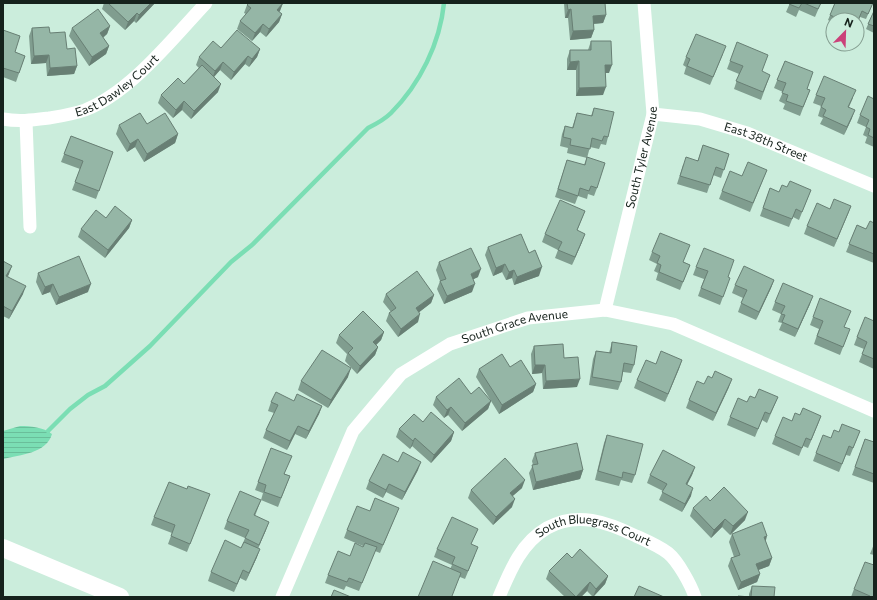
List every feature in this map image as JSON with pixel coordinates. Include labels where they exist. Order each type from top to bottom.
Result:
[{"type":"street","name":"East Dawley Court","points":[[3,119],[26,121],[60,116],[85,110],[112,95],[141,72],[206,3]]},
{"type":"street","name":"South Tyler Avenue","points":[[605,310],[653,114],[644,3]]},
{"type":"street","name":"East 38th Street","points":[[653,114],[700,119],[748,133],[874,186]]},
{"type":"street","points":[[26,121],[30,227]]},
{"type":"street","name":"South Grace Avenue","points":[[282,597],[353,431],[400,374],[450,344],[528,318],[605,310],[673,324],[874,411]]},
{"type":"street","name":"South Bluegrass Court","points":[[499,597],[513,564],[533,538],[559,522],[576,519],[596,520],[615,526],[669,553],[692,589],[694,597]]},
{"type":"street","points":[[3,548],[120,597]]},
{"type":"shaded area","points":[[20,426],[41,428],[52,434],[45,445],[39,449],[3,459],[3,431]]},
{"type":"building","points":[[108,3],[151,3],[139,15],[137,13],[128,22]]},
{"type":"building","points":[[249,3],[283,3],[277,10],[282,14],[269,29],[263,24],[255,33],[240,21],[251,8],[247,5]]},
{"type":"building","points":[[567,3],[605,3],[606,15],[593,16],[594,30],[573,31],[571,9],[568,10]]},
{"type":"building","points":[[802,3],[799,8],[789,4]]},
{"type":"building","points":[[804,3],[821,3],[818,9]]},
{"type":"building","points":[[835,3],[873,3],[868,14],[862,11],[831,12]]},
{"type":"building","points":[[98,9],[110,26],[100,33],[109,46],[92,57],[72,28]]},
{"type":"building","points":[[874,11],[874,26],[868,24]]},
{"type":"building","points":[[49,27],[50,33],[65,32],[67,49],[75,48],[77,66],[50,68],[49,55],[34,56],[32,28]]},
{"type":"building","points":[[3,30],[20,36],[15,52],[25,56],[19,73],[3,68]]},
{"type":"building","points":[[237,30],[260,49],[252,59],[248,56],[234,72],[223,62],[215,71],[199,57],[213,41],[221,48]]},
{"type":"building","points":[[696,34],[726,46],[713,77],[687,66],[690,59],[686,57]]},
{"type":"building","points":[[591,41],[611,41],[612,65],[605,65],[606,87],[579,88],[579,61],[570,62],[570,50],[591,50]]},
{"type":"building","points":[[737,42],[768,55],[762,71],[770,75],[763,92],[736,81],[743,66],[730,61]]},
{"type":"building","points":[[785,61],[813,72],[807,89],[810,90],[803,107],[786,101],[788,95],[782,93],[786,83],[777,80]]},
{"type":"building","points":[[202,65],[221,84],[194,111],[184,101],[176,110],[161,95],[178,78],[184,84]]},
{"type":"building","points":[[824,76],[856,90],[848,107],[855,110],[847,127],[823,116],[826,110],[821,107],[825,98],[816,95]]},
{"type":"building","points":[[868,96],[874,99],[874,138],[868,135],[870,129],[866,127],[869,120],[860,115]]},
{"type":"building","points":[[594,108],[614,112],[608,137],[604,136],[602,141],[592,138],[590,149],[570,145],[571,139],[563,137],[565,126],[573,128],[577,113],[592,116]]},
{"type":"building","points":[[140,113],[147,124],[165,113],[178,134],[147,154],[138,139],[130,144],[119,125]]},
{"type":"building","points":[[71,136],[113,152],[99,191],[75,182],[83,161],[64,154]]},
{"type":"building","points":[[703,145],[729,154],[724,170],[716,167],[710,185],[680,176],[686,157],[698,161]]},
{"type":"building","points":[[587,157],[605,163],[597,188],[591,186],[589,191],[580,188],[578,196],[558,189],[567,160],[585,165]]},
{"type":"building","points":[[748,162],[767,170],[753,203],[722,191],[730,171],[742,176]]},
{"type":"building","points":[[790,181],[811,190],[802,212],[796,209],[792,219],[763,208],[770,188],[779,192],[782,185],[787,187]]},
{"type":"building","points":[[834,199],[851,206],[837,239],[807,226],[817,203],[830,209]]},
{"type":"building","points":[[560,200],[585,211],[577,230],[585,234],[575,257],[558,250],[562,242],[545,234]]},
{"type":"building","points":[[115,206],[132,220],[108,250],[81,229],[96,210],[106,218]]},
{"type":"building","points":[[870,221],[874,223],[874,254],[849,244],[857,225],[866,229]]},
{"type":"building","points":[[660,233],[690,245],[683,262],[690,265],[683,282],[659,272],[661,265],[657,263],[660,256],[652,252]]},
{"type":"building","points":[[521,234],[529,253],[535,250],[542,267],[517,277],[514,270],[509,272],[505,264],[496,268],[488,247]]},
{"type":"building","points":[[471,248],[481,269],[471,274],[475,284],[447,296],[440,281],[446,279],[439,262]]},
{"type":"building","points":[[704,248],[734,260],[728,277],[730,278],[723,297],[701,288],[708,271],[696,267]]},
{"type":"building","points":[[79,256],[91,284],[59,297],[53,284],[45,287],[38,273]]},
{"type":"building","points":[[3,261],[12,266],[6,276],[26,286],[12,311],[3,306]]},
{"type":"building","points":[[744,266],[774,280],[759,312],[741,303],[747,290],[735,285]]},
{"type":"building","points":[[417,271],[434,295],[416,308],[420,314],[401,329],[389,313],[396,308],[386,294]]},
{"type":"building","points":[[783,283],[813,296],[798,329],[782,322],[785,315],[781,314],[785,306],[775,302]]},
{"type":"building","points":[[820,298],[851,311],[844,327],[850,329],[843,347],[817,336],[823,321],[813,317]]},
{"type":"building","points":[[363,311],[384,332],[373,342],[378,347],[360,366],[348,353],[353,348],[339,335]]},
{"type":"building","points":[[865,317],[874,321],[874,359],[862,354],[867,342],[857,337]]},
{"type":"building","points":[[612,342],[637,346],[634,365],[624,363],[621,382],[592,377],[596,351],[611,353]]},
{"type":"building","points":[[563,344],[564,358],[578,357],[580,379],[546,381],[545,365],[535,365],[534,346]]},
{"type":"building","points":[[322,350],[351,368],[331,400],[301,381]]},
{"type":"building","points":[[661,351],[682,360],[668,394],[637,380],[646,360],[656,364]]},
{"type":"building","points":[[502,354],[510,367],[521,360],[536,384],[502,405],[479,369]]},
{"type":"building","points":[[715,371],[732,379],[716,413],[689,400],[697,381],[704,384],[708,376],[712,378]]},
{"type":"building","points":[[459,378],[471,394],[479,387],[491,401],[465,423],[451,407],[447,410],[436,397]]},
{"type":"building","points":[[759,389],[778,397],[770,414],[765,412],[758,429],[730,417],[738,398],[747,402],[750,396],[755,398]]},
{"type":"building","points":[[276,392],[294,401],[297,394],[322,406],[309,431],[298,426],[290,441],[266,430],[278,405],[271,402]]},
{"type":"building","points":[[803,408],[821,416],[811,440],[806,438],[802,448],[775,436],[783,417],[792,421],[795,413],[800,415]]},
{"type":"building","points":[[431,412],[454,432],[434,455],[415,438],[413,441],[399,429],[414,414],[423,422]]},
{"type":"building","points":[[842,424],[860,431],[853,448],[849,446],[842,464],[816,453],[823,435],[831,438],[834,430],[839,432]]},
{"type":"building","points":[[607,435],[643,444],[635,475],[623,472],[622,478],[598,471]]},
{"type":"building","points":[[865,439],[874,442],[874,474],[855,467]]},
{"type":"building","points":[[577,443],[583,470],[536,482],[532,465],[538,464],[535,453]]},
{"type":"building","points":[[271,448],[292,456],[284,474],[290,476],[281,498],[264,492],[266,485],[258,482]]},
{"type":"building","points":[[663,450],[695,467],[686,484],[693,488],[685,504],[662,492],[667,484],[650,475]]},
{"type":"building","points":[[403,452],[421,462],[405,492],[389,484],[386,490],[369,481],[383,454],[398,462]]},
{"type":"building","points":[[505,458],[525,480],[510,493],[515,499],[496,517],[471,490]]},
{"type":"building","points":[[169,482],[187,489],[188,486],[210,494],[190,544],[171,536],[175,525],[154,517]]},
{"type":"building","points":[[724,487],[748,512],[733,526],[725,519],[714,530],[693,508],[706,496],[710,501]]},
{"type":"building","points":[[240,491],[261,500],[254,515],[269,522],[259,545],[245,538],[249,530],[227,521]]},
{"type":"building","points":[[375,498],[399,508],[383,545],[347,530],[357,506],[370,511]]},
{"type":"building","points":[[452,517],[478,529],[471,544],[478,547],[468,571],[452,564],[455,557],[437,549]]},
{"type":"building","points":[[762,522],[767,536],[764,537],[772,558],[756,564],[760,574],[741,582],[731,558],[740,555],[732,534]]},
{"type":"building","points":[[225,540],[241,548],[244,542],[260,549],[249,573],[243,570],[237,584],[211,572]]},
{"type":"building","points":[[355,543],[363,547],[365,543],[377,547],[362,583],[349,578],[347,582],[328,575],[338,551],[350,556]]},
{"type":"building","points":[[580,549],[608,576],[596,589],[590,582],[576,597],[549,571],[567,553],[572,558]]},
{"type":"building","points":[[433,561],[461,573],[452,596],[453,597],[418,597]]},
{"type":"building","points":[[865,562],[874,565],[874,597],[869,597],[870,596],[854,589]]},
{"type":"building","points":[[639,586],[664,597],[634,597]]},
{"type":"building","points":[[752,586],[775,587],[774,597],[751,597]]},
{"type":"building","points":[[334,590],[351,597],[331,597]]},
{"type":"waterway","points":[[48,431],[70,409],[88,395],[105,386],[150,346],[231,262],[252,245],[368,128],[391,113],[411,89],[427,62],[438,33],[444,3]]}]
